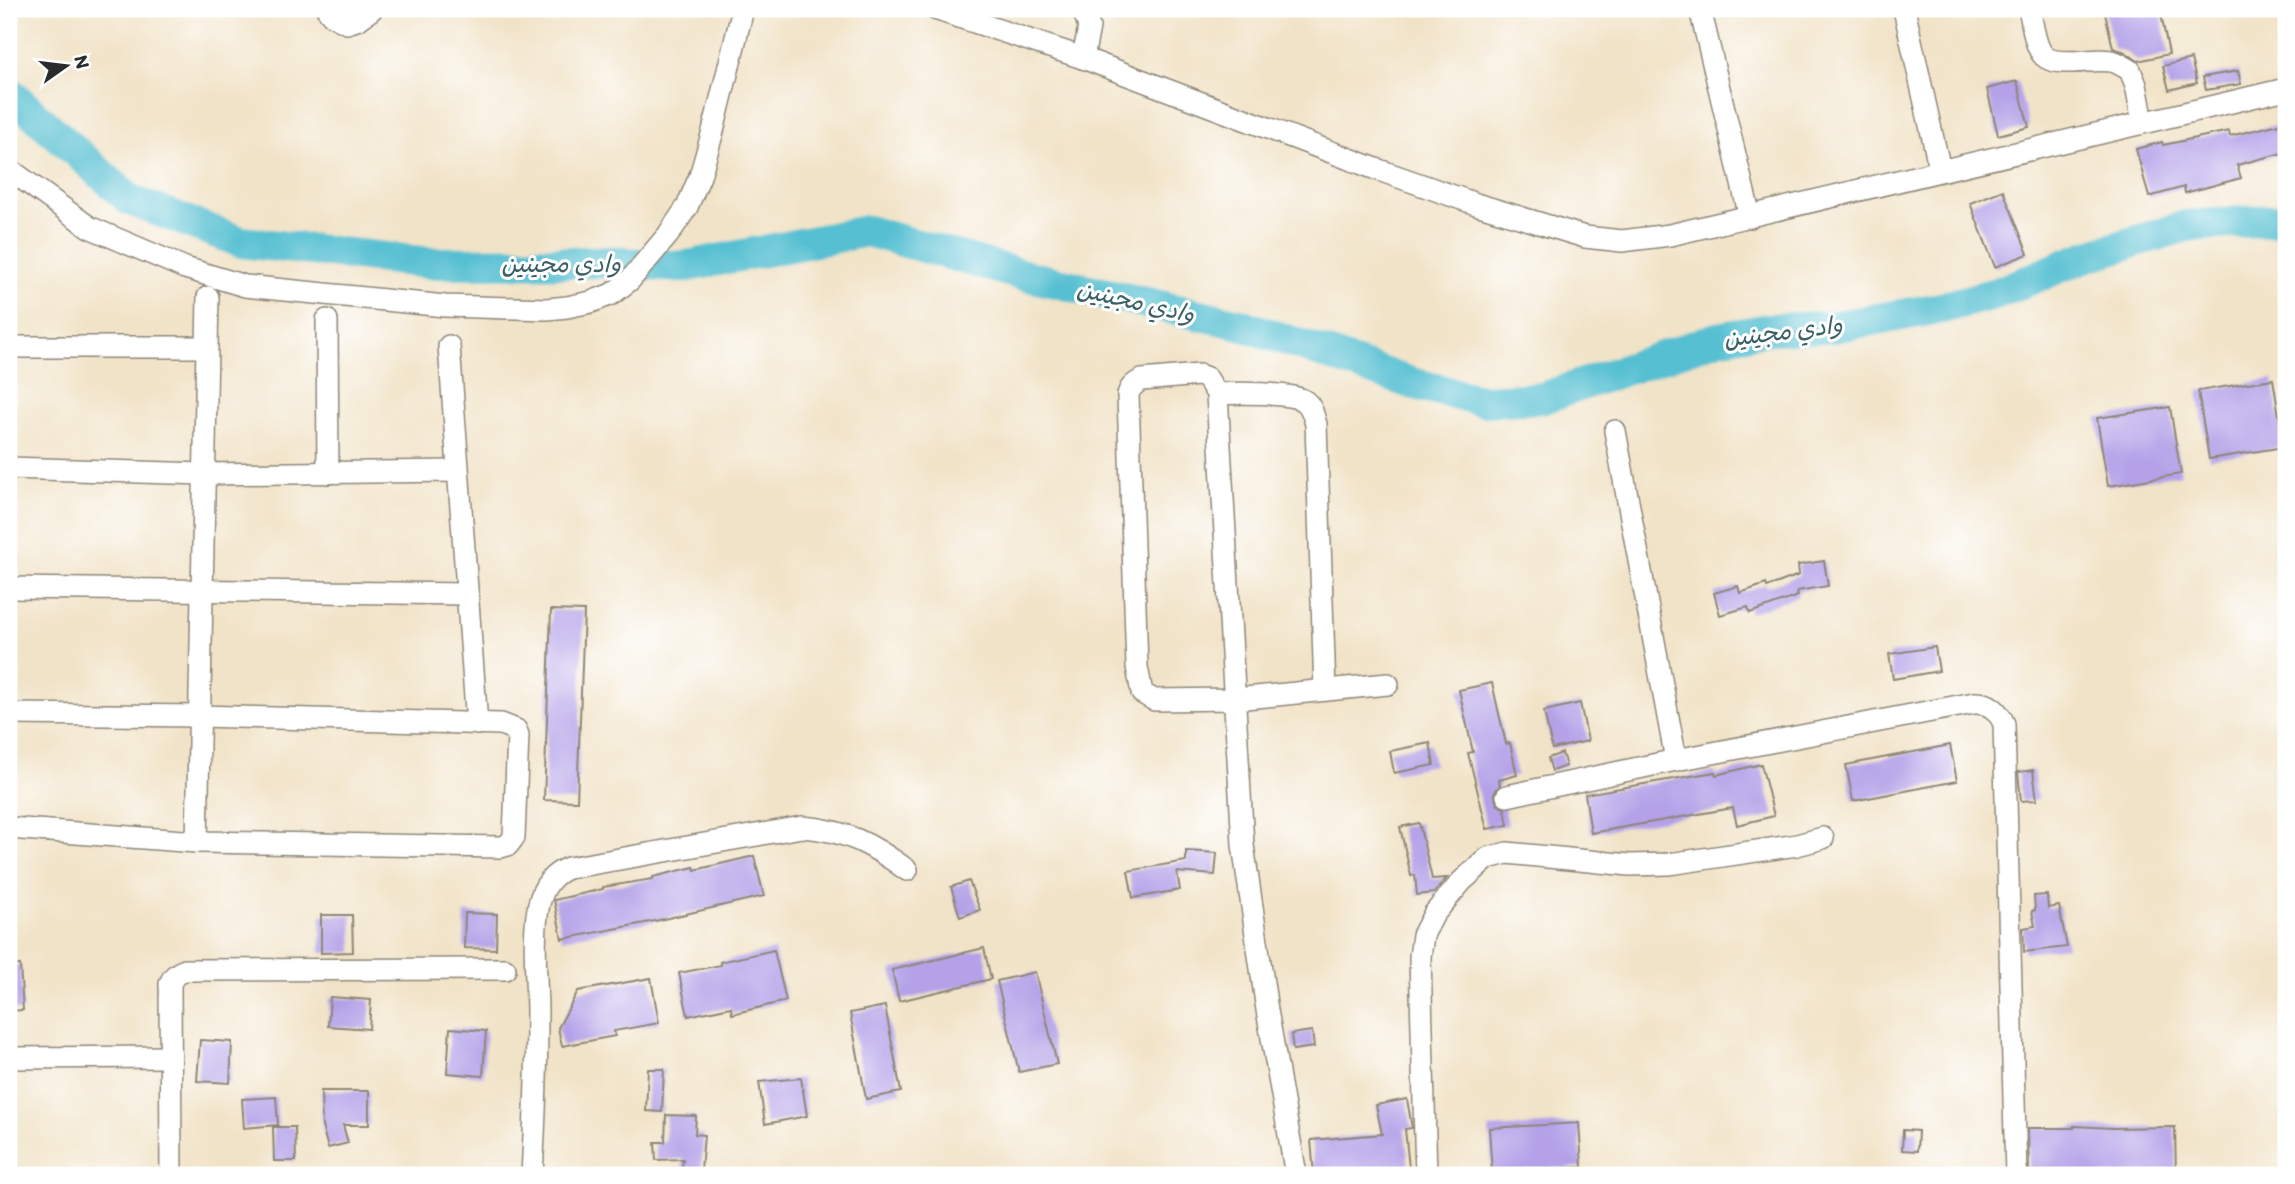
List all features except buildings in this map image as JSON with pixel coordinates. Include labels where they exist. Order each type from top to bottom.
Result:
[{"type":"street","points":[[327,9],[333,16],[347,23],[359,19],[372,9]]},
{"type":"street","points":[[9,169],[75,218],[104,234],[185,268],[245,286],[445,306],[547,309],[592,302],[612,293],[630,280],[668,235],[687,207],[700,176],[716,120],[743,9]]},
{"type":"street","points":[[934,9],[1083,58],[1476,204],[1585,237],[1622,241],[1640,240],[1750,217],[2286,89]]},
{"type":"street","points":[[1083,9],[1088,27],[1083,58]]},
{"type":"street","points":[[1700,9],[1750,217]]},
{"type":"street","points":[[1904,9],[1940,170]]},
{"type":"street","points":[[2029,9],[2038,46],[2045,57],[2055,63],[2079,60],[2114,61],[2130,70],[2136,85],[2143,122]]},
{"type":"street","points":[[197,842],[208,297]]},
{"type":"street","points":[[327,320],[328,472]]},
{"type":"street","points":[[9,346],[206,346]]},
{"type":"street","points":[[449,346],[477,724]]},
{"type":"street","points":[[1296,1175],[1267,1010],[1239,797],[1235,699],[1217,394],[1206,378],[1199,374],[1142,380],[1130,388],[1128,395],[1138,667],[1142,693],[1154,700],[1235,699],[1388,684]]},
{"type":"street","points":[[1217,394],[1291,397],[1304,400],[1312,408],[1316,424],[1325,690]]},
{"type":"street","points":[[1615,431],[1676,760]]},
{"type":"street","points":[[9,468],[204,474],[458,471]]},
{"type":"street","points":[[9,588],[467,594]]},
{"type":"street","points":[[1507,796],[1676,760],[1973,703],[1981,702],[1993,707],[2004,724],[2016,1175]]},
{"type":"street","points":[[9,714],[477,724],[508,726],[516,730],[518,735],[514,836],[508,845],[197,842],[9,828]]},
{"type":"street","points":[[532,1175],[537,921],[542,895],[551,878],[559,871],[802,827],[825,828],[849,835],[878,849],[907,870]]},
{"type":"street","points":[[1426,1175],[1420,957],[1423,935],[1434,914],[1462,881],[1488,858],[1507,853],[1630,865],[1669,864],[1797,845],[1823,838]]},
{"type":"street","points":[[171,1175],[170,984],[173,977],[185,970],[505,968]]},
{"type":"street","points":[[9,1058],[171,1057]]},
{"type":"waterway","name":"وادي مجينين","points":[[9,92],[130,200],[241,242],[430,263],[610,262],[682,267],[867,231],[1023,275],[1240,324],[1411,383],[1484,401],[1543,398],[1717,338],[1770,329],[1832,327],[1941,308],[1997,293],[2082,258],[2186,226],[2286,219]]}]
